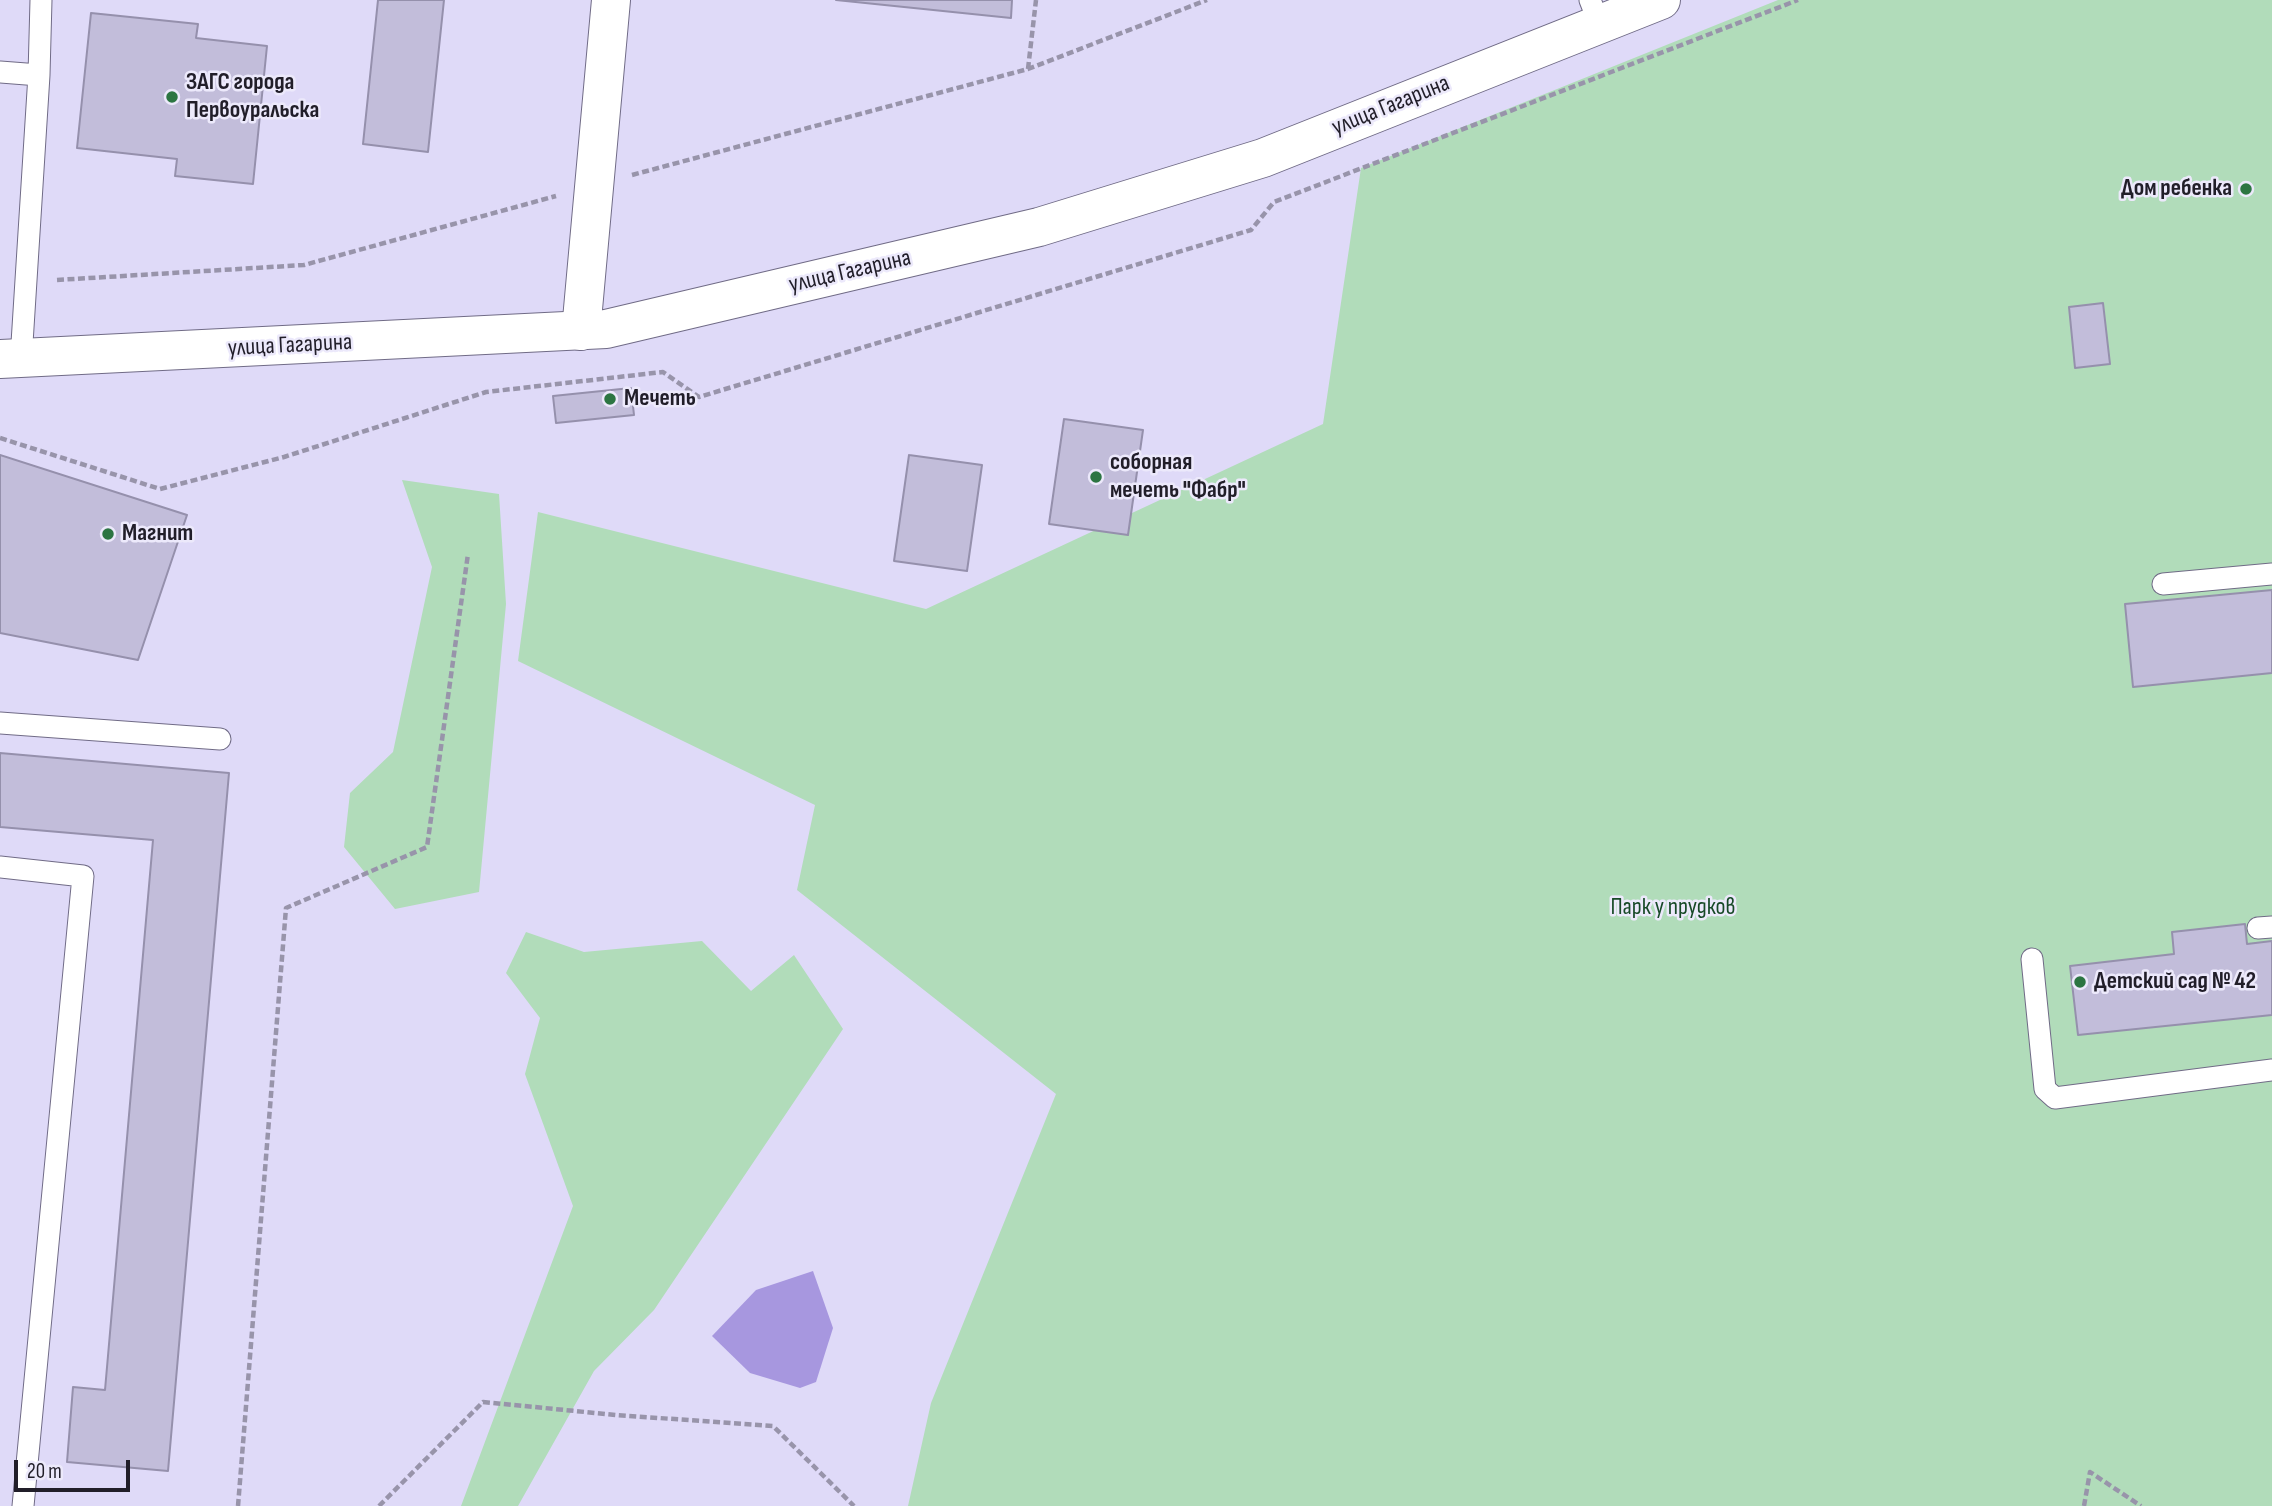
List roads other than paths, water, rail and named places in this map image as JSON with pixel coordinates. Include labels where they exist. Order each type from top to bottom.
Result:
[{"type":"street","points":[[581,331],[611,0]]},
{"type":"street","name":"улица Гагарина","points":[[10,359],[581,331],[619,326],[1039,227],[1263,158],[1594,11],[1661,0]]},
{"type":"lane","points":[[10,359],[26,281],[41,0]]},
{"type":"lane","points":[[0,72],[39,75]]},
{"type":"lane","points":[[2163,584],[2272,573]]},
{"type":"lane","points":[[0,723],[220,739]]},
{"type":"lane","points":[[0,867],[83,876],[23,1506]]},
{"type":"lane","points":[[2032,959],[2045,1089],[2055,1098],[2272,1070]]},
{"type":"place","name":"ЗАГС города Первоуральска","points":[[172,97]]},
{"type":"place","name":"Дом ребенка","points":[[2246,189]]},
{"type":"place","name":"Мечеть","points":[[610,399]]},
{"type":"place","name":"соборная мечеть \"Фабр\"","points":[[1096,477]]},
{"type":"place","name":"Магнит","points":[[108,534]]},
{"type":"place","name":"Детский сад № 42","points":[[2080,982]]},
{"type":"park label","name":"Парк у прудков","points":[[1673,908]]}]
